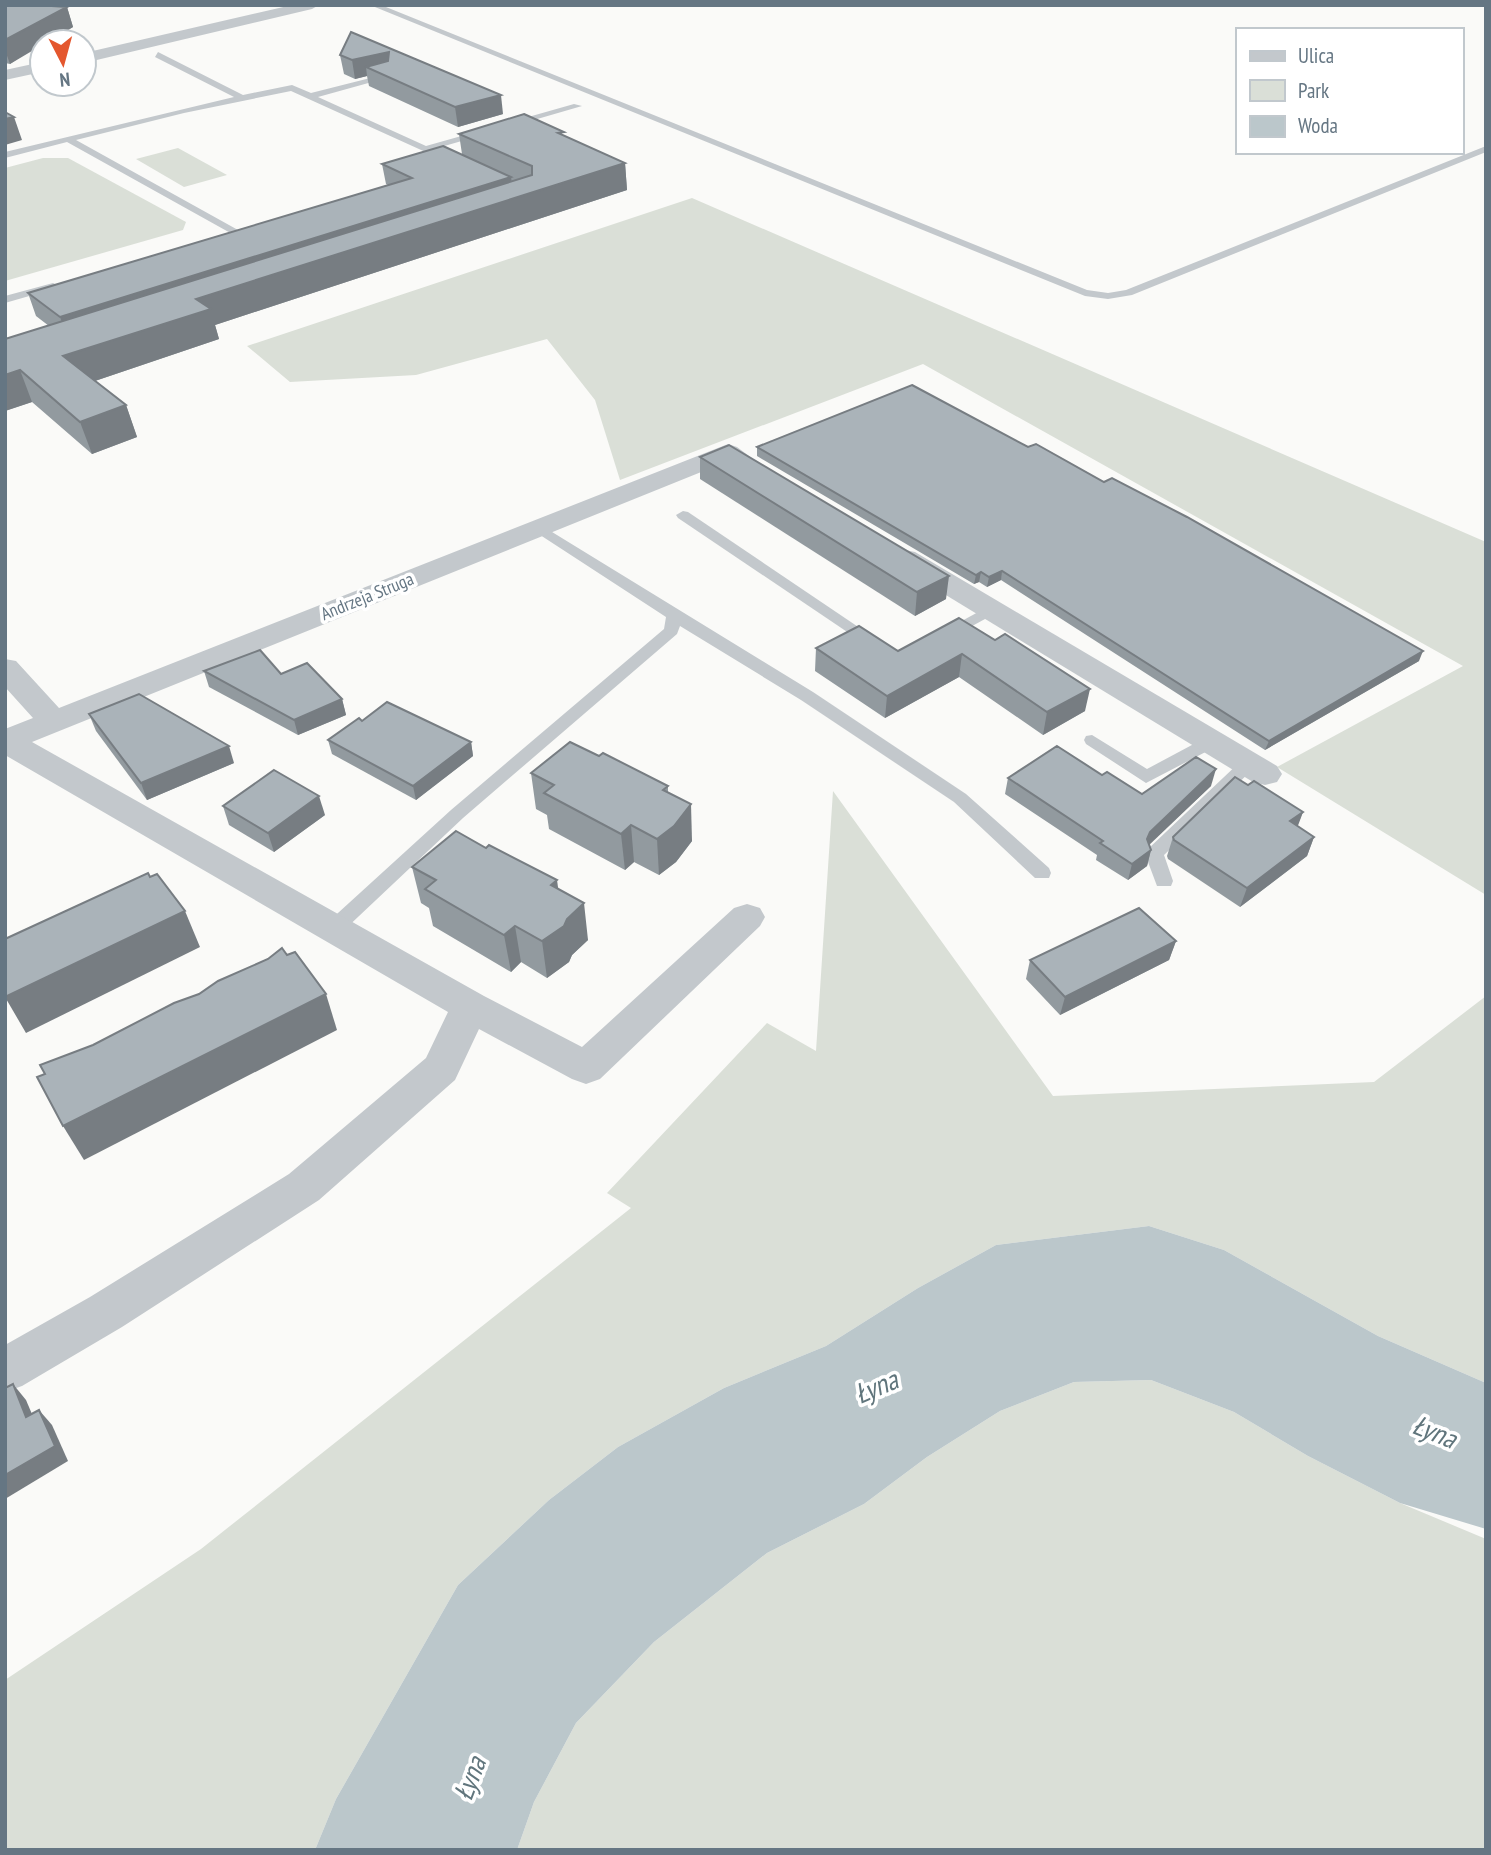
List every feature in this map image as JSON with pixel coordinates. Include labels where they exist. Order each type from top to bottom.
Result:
[{"type":"street","points":[[98,55],[312,5]]},
{"type":"street","points":[[5,75],[28,70]]},
{"type":"street","points":[[728,452],[764,474]]},
{"type":"street","name":"Andrzeja Struga","points":[[6,741],[52,720],[728,452]]},
{"type":"street","points":[[884,546],[1256,769]]},
{"type":"street","points":[[5,668],[52,720]]},
{"type":"street","points":[[6,741],[470,1006],[586,1068],[747,917]]},
{"type":"street","points":[[5,1370],[106,1312],[304,1187],[441,1069],[470,1006]]},
{"type":"lane","points":[[374,5],[1085,293],[1108,296],[1128,293],[1486,149]]},
{"type":"lane","points":[[158,55],[242,98]]},
{"type":"lane","points":[[311,96],[387,75]]},
{"type":"lane","points":[[5,155],[292,88],[460,165]]},
{"type":"lane","points":[[425,149],[577,106]]},
{"type":"lane","points":[[68,139],[234,232]]},
{"type":"lane","points":[[221,236],[246,229]]},
{"type":"lane","points":[[5,300],[69,281]]},
{"type":"lane","points":[[683,516],[886,651]]},
{"type":"lane","points":[[539,528],[807,696],[960,798],[1042,873]]},
{"type":"lane","points":[[931,642],[992,610]]},
{"type":"lane","points":[[334,928],[457,814],[672,631],[674,615]]},
{"type":"lane","points":[[1092,740],[1146,777],[1211,742]]},
{"type":"lane","points":[[1164,881],[1154,853],[1256,769]]},
{"type":"green space","points":[[178,148],[227,175],[184,187],[136,159]]},
{"type":"green space","points":[[43,158],[68,158],[186,222],[183,230],[5,281],[5,168]]},
{"type":"green space","points":[[692,198],[1486,542],[1486,895],[1277,767],[1463,666],[923,364],[620,480],[595,400],[547,339],[416,375],[290,382],[247,346]]},
{"type":"green space","points":[[833,791],[1053,1096],[1374,1082],[1486,996],[1486,1383],[1378,1336],[1224,1250],[1149,1226],[996,1245],[918,1288],[826,1346],[724,1388],[618,1447],[549,1500],[458,1585],[336,1799],[315,1850],[5,1850],[5,1680],[201,1549],[631,1208],[607,1193],[767,1023],[816,1051]]},
{"type":"green space","points":[[1151,1380],[1234,1412],[1308,1456],[1400,1503],[1486,1539],[1486,1850],[517,1850],[534,1802],[576,1723],[654,1642],[767,1553],[864,1504],[927,1457],[1000,1411],[1074,1382]]},
{"type":"water","name":"Łyna","points":[[1149,1226],[1224,1250],[1378,1336],[1486,1383],[1486,1529],[1400,1503],[1308,1456],[1234,1412],[1151,1380],[1074,1382],[1000,1411],[927,1457],[864,1504],[767,1553],[654,1642],[576,1723],[534,1802],[517,1850],[315,1850],[336,1799],[458,1585],[549,1500],[618,1447],[724,1388],[826,1346],[918,1288],[996,1245]]},
{"type":"building","points":[[5,5],[36,5],[67,7],[5,40]]},
{"type":"building","points":[[351,32],[501,95],[455,107],[366,67],[388,61],[389,52],[352,60],[340,55]]},
{"type":"building","points":[[5,112],[14,117],[5,119]]},
{"type":"building","points":[[524,114],[564,132],[558,133],[625,163],[196,299],[211,309],[63,356],[126,405],[80,422],[20,370],[5,375],[5,339],[532,175],[532,166],[459,134]]},
{"type":"building","points":[[443,146],[511,177],[60,317],[28,293],[412,178],[382,164]]},
{"type":"building","points":[[912,385],[1028,447],[1036,444],[1104,482],[1112,478],[1187,517],[1423,651],[1269,741],[1002,571],[989,577],[981,572],[976,575],[757,447]]},
{"type":"building","points":[[729,445],[949,576],[917,592],[700,457]]},
{"type":"building","points":[[959,618],[995,640],[1005,634],[1090,689],[1047,712],[962,654],[887,696],[816,648],[859,626],[898,651]]},
{"type":"building","points":[[260,650],[281,674],[307,663],[342,699],[294,720],[204,671]]},
{"type":"building","points":[[139,694],[229,746],[141,783],[89,714]]},
{"type":"building","points":[[387,702],[471,742],[413,786],[328,740],[359,718],[362,721]]},
{"type":"building","points":[[570,742],[599,756],[603,753],[668,786],[663,790],[691,804],[674,826],[657,839],[631,825],[621,834],[544,793],[554,785],[531,773]]},
{"type":"building","points":[[1057,746],[1102,775],[1107,772],[1142,794],[1196,757],[1216,769],[1150,832],[1147,839],[1151,850],[1132,864],[1100,843],[1103,841],[1008,778]]},
{"type":"building","points":[[274,770],[319,796],[268,833],[223,806]]},
{"type":"building","points":[[1235,777],[1248,785],[1254,781],[1303,812],[1290,821],[1314,837],[1247,888],[1173,837]]},
{"type":"building","points":[[456,831],[486,848],[489,845],[557,880],[551,885],[584,903],[567,919],[564,926],[542,941],[515,926],[504,935],[425,889],[436,880],[412,867]]},
{"type":"building","points":[[148,873],[150,877],[157,874],[185,911],[5,997],[5,939]]},
{"type":"building","points":[[1139,908],[1176,941],[1065,997],[1030,960]]},
{"type":"building","points":[[282,948],[287,955],[295,952],[326,994],[63,1126],[37,1077],[45,1074],[40,1065],[93,1045],[174,1003],[199,994],[218,981],[268,959]]},
{"type":"building","points":[[13,1384],[26,1417],[39,1410],[55,1446],[5,1475],[5,1388]]}]
